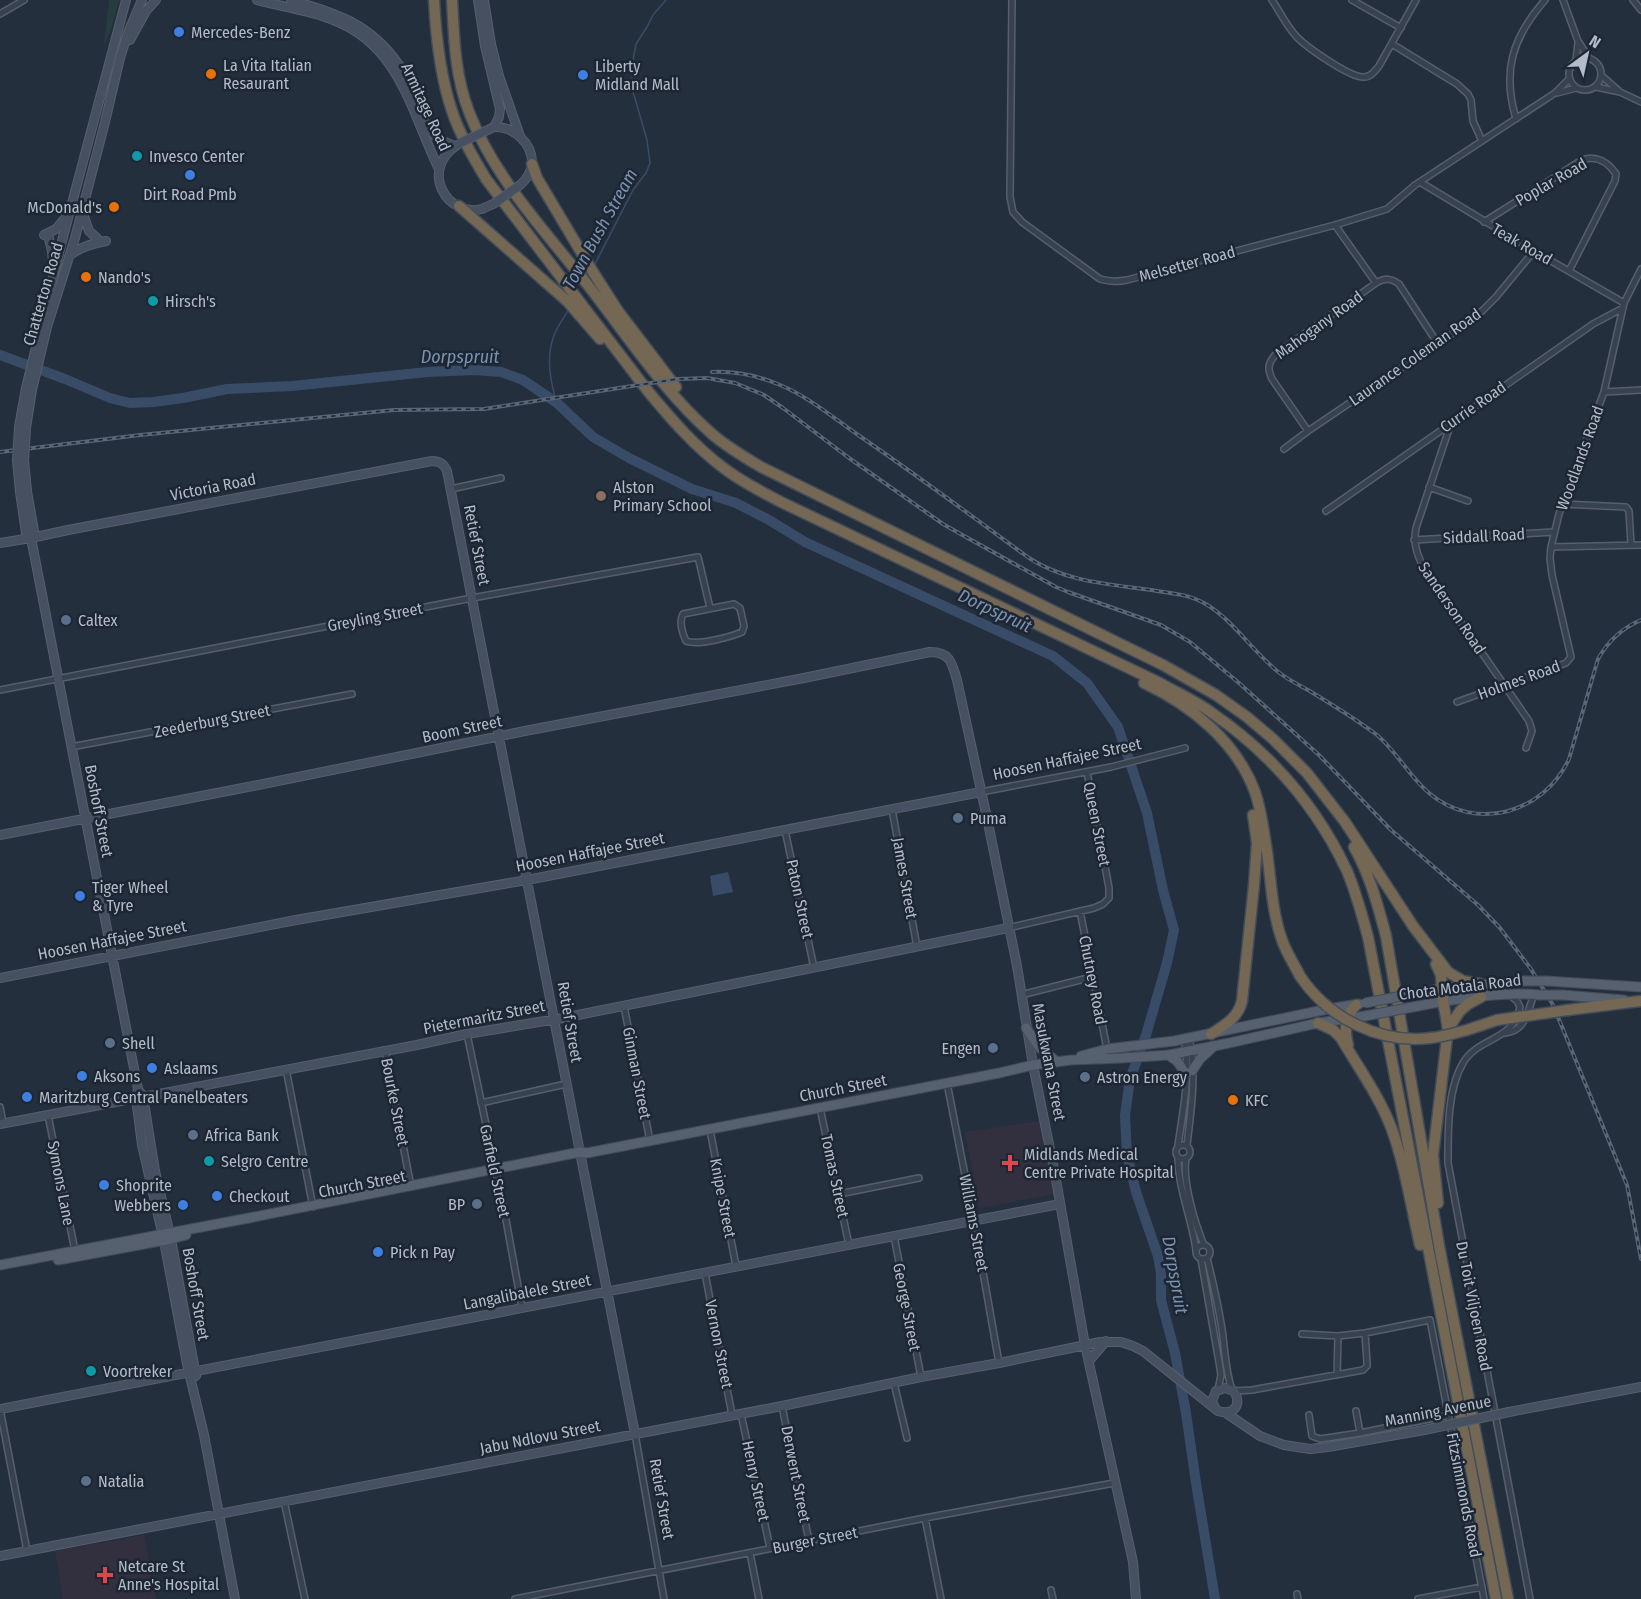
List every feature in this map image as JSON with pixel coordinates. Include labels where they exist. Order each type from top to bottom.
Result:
[{"type":"highway","points":[[434,0],[440,64],[452,112],[468,148],[486,179],[573,300],[624,366],[700,449],[726,470],[780,502],[1160,683],[1210,711],[1245,737],[1303,797],[1347,872],[1368,937],[1496,1599]]},
{"type":"highway","points":[[452,0],[456,62],[469,111],[483,142],[525,207],[588,275],[692,409],[714,429],[761,468],[1162,665],[1216,695],[1273,739],[1307,773],[1345,822],[1439,969],[1448,1029],[1433,1155],[1440,1251]]},
{"type":"highway","points":[[532,164],[537,178],[588,275]]},
{"type":"highway","points":[[459,206],[573,300]]},
{"type":"highway","points":[[968,591],[996,612],[1152,687],[1207,723],[1222,738],[1247,775],[1259,808],[1276,918],[1286,951],[1300,976],[1318,1000],[1355,1024],[1392,1036],[1431,1038],[1497,1020],[1641,1001]]},
{"type":"highway","points":[[1180,704],[1218,742],[1232,761],[1243,781],[1252,806],[1256,828],[1254,885],[1242,1001],[1236,1015],[1211,1034]]},
{"type":"highway","points":[[1273,739],[1305,775],[1342,827],[1362,862],[1386,936],[1440,1251],[1508,1599]]},
{"type":"highway","points":[[1421,938],[1448,972],[1463,981],[1480,984]]},
{"type":"highway","points":[[1448,1029],[1460,1011],[1481,997]]},
{"type":"highway","points":[[1353,1059],[1345,1031],[1346,1019],[1349,1011],[1360,1004]]},
{"type":"highway","points":[[1318,1023],[1328,1026],[1338,1034],[1390,1126],[1422,1256],[1434,1284]]},
{"type":"main road","name":"Chota Motala Road","points":[[1328,1009],[1442,988],[1480,984],[1547,981],[1641,987]]},
{"type":"main road","name":"Chota Motala Road","points":[[1318,1023],[1443,1001],[1509,995],[1537,994],[1641,1001]]},
{"type":"main road","name":"Church Street","points":[[1071,1060],[1107,1049],[1159,1044],[1328,1009]]},
{"type":"main road","name":"Church Street","points":[[0,1271],[1033,1065],[1071,1060],[1168,1055],[1318,1023]]},
{"type":"main road","points":[[1026,1028],[1040,1048],[1057,1062]]},
{"type":"main road","points":[[1168,1055],[1176,1059],[1189,1073],[1215,1046]]},
{"type":"main road","name":"Church Street","points":[[0,1264],[167,1237]]},
{"type":"street","points":[[0,14],[24,0]]},
{"type":"street","name":"Chatterton Road","points":[[30,534],[17,460],[29,389],[70,211],[126,0]]},
{"type":"street","name":"Chatterton Road","points":[[38,352],[82,210],[120,58],[142,0]]},
{"type":"street","points":[[120,58],[146,11],[156,0]]},
{"type":"street","name":"Armitage Road","points":[[257,0],[336,21],[363,36],[374,46],[401,81],[439,169]]},
{"type":"street","name":"Armitage Road","points":[[291,0],[337,14],[375,38],[392,56],[405,75],[429,129],[440,139],[457,145]]},
{"type":"street","points":[[478,0],[485,46],[500,109],[494,127]]},
{"type":"street","points":[[484,0],[496,65],[532,164],[528,177],[520,185],[495,203],[483,208],[475,210],[459,206],[441,188],[438,182],[439,169],[445,156],[457,145],[494,127],[505,128],[520,136]]},
{"type":"street","name":"Melsetter Road","points":[[1012,0],[1010,196],[1013,212],[1022,222],[1100,279],[1114,282],[1335,225],[1387,209],[1408,189],[1555,93],[1569,79]]},
{"type":"street","points":[[1272,0],[1287,24],[1311,50],[1356,75],[1364,77],[1374,73],[1416,0]]},
{"type":"street","points":[[1352,0],[1401,28]]},
{"type":"street","points":[[1516,119],[1511,100],[1513,54],[1519,36],[1545,0]]},
{"type":"street","points":[[1563,0],[1578,41],[1589,58],[1599,65],[1602,76],[1620,92]]},
{"type":"street","points":[[1633,0],[1641,10]]},
{"type":"street","points":[[1578,41],[1576,60],[1570,68],[1569,79],[1576,88],[1582,91],[1596,87],[1620,92],[1641,102]]},
{"type":"street","points":[[1392,44],[1464,90],[1471,100],[1473,121],[1482,141]]},
{"type":"street","points":[[1576,60],[1589,58]]},
{"type":"street","points":[[1596,87],[1602,76]]},
{"type":"street","name":"Melsetter Road","points":[[1555,93],[1576,88]]},
{"type":"street","name":"Poplar Road","points":[[1484,222],[1582,160],[1596,158],[1603,161],[1616,174],[1615,181],[1569,271]]},
{"type":"street","name":"Teak Road","points":[[1420,182],[1624,306]]},
{"type":"street","points":[[69,256],[76,250],[102,240],[87,226],[82,210]]},
{"type":"street","points":[[54,276],[53,256],[46,235],[60,226],[70,211]]},
{"type":"street","points":[[1335,225],[1376,283],[1387,279],[1399,284],[1438,344]]},
{"type":"street","name":"Laurance Coleman Road","points":[[1284,449],[1474,319],[1534,251]]},
{"type":"street","name":"Woodlands Road","points":[[1570,650],[1552,575],[1551,547],[1563,504],[1604,392],[1624,306],[1641,269]]},
{"type":"street","name":"Mahogany Road","points":[[1308,431],[1272,379],[1268,370],[1269,365],[1276,354],[1376,283]]},
{"type":"street","name":"Currie Road","points":[[1326,511],[1593,324],[1624,306]]},
{"type":"street","points":[[1604,392],[1641,390]]},
{"type":"street","points":[[1414,540],[1451,423]]},
{"type":"street","name":"Retief Street","points":[[432,461],[441,462],[444,465],[451,489],[566,1084],[582,1154],[664,1599]]},
{"type":"street","name":"Victoria Road","points":[[0,543],[30,534],[68,530],[432,461]]},
{"type":"street","points":[[451,489],[501,478]]},
{"type":"street","points":[[1429,487],[1468,501]]},
{"type":"street","points":[[1563,504],[1626,507],[1629,511],[1631,545]]},
{"type":"street","name":"Siddall Road","points":[[1414,540],[1554,532]]},
{"type":"street","name":"Boshoff Street","points":[[30,534],[139,1094],[142,1145],[167,1237],[235,1599]]},
{"type":"street","name":"Sanderson Road","points":[[1414,540],[1416,553],[1425,569],[1529,722],[1532,731],[1526,748]]},
{"type":"street","points":[[1551,547],[1641,545]]},
{"type":"street","name":"Greyling Street","points":[[0,690],[472,598],[698,557],[710,608]]},
{"type":"street","points":[[731,604],[740,608],[743,631],[722,638],[687,642],[683,634],[682,615],[710,608],[731,604]]},
{"type":"street","name":"Holmes Road","points":[[1458,702],[1566,663],[1571,657],[1570,650]]},
{"type":"street","name":"Boom Street","points":[[0,835],[930,652]]},
{"type":"street","name":"Masukwana Street","points":[[930,652],[946,655],[952,664],[981,792],[1022,995],[1026,1028],[1085,1345],[1133,1562],[1136,1599]]},
{"type":"street","name":"Zeederburg Street","points":[[71,747],[352,694]]},
{"type":"street","name":"Hoosen Haffajee Street","points":[[0,978],[296,920],[527,880],[1087,772],[1185,748]]},
{"type":"street","name":"Queen Street","points":[[1080,912],[1103,904],[1108,898],[1109,888],[1087,772]]},
{"type":"street","name":"James Street","points":[[892,809],[917,947]]},
{"type":"street","name":"Paton Street","points":[[785,830],[814,968]]},
{"type":"street","points":[[1008,928],[1080,912]]},
{"type":"street","name":"Chutney Road","points":[[1080,912],[1107,1049]]},
{"type":"street","name":"Pietermaritz Street","points":[[2,1124],[139,1094],[624,1006],[1008,928]]},
{"type":"street","points":[[1022,995],[1092,977]]},
{"type":"street","name":"Du Toit Viljoen Road","points":[[1530,1599],[1448,1163],[1452,1093],[1463,1063],[1480,1046],[1518,1028],[1537,994]]},
{"type":"street","name":"Du Toit Viljoen Road","points":[[1504,1033],[1513,1024],[1520,1007],[1517,1001],[1509,995]]},
{"type":"street","name":"Ginman Street","points":[[624,1006],[650,1141]]},
{"type":"street","name":"Garfield Street","points":[[467,1034],[522,1308]]},
{"type":"street","points":[[1186,1039],[1189,1051],[1191,1110],[1187,1145],[1190,1152],[1186,1158],[1185,1171],[1204,1245],[1210,1251],[1210,1255],[1204,1259]]},
{"type":"street","name":"Bourke Street","points":[[385,1050],[411,1188]]},
{"type":"street","points":[[286,1069],[313,1207]]},
{"type":"street","points":[[1189,1073],[1175,1152],[1179,1158],[1179,1174],[1194,1234],[1196,1255],[1204,1259],[1214,1284],[1226,1370],[1244,1425]]},
{"type":"street","name":"Williams Street","points":[[947,1083],[975,1221],[999,1363]]},
{"type":"street","points":[[481,1103],[566,1084]]},
{"type":"street","points":[[0,1107],[2,1124]]},
{"type":"street","name":"Tomas Street","points":[[820,1108],[849,1245]]},
{"type":"street","name":"Symons Lane","points":[[48,1114],[75,1251]]},
{"type":"street","name":"Knipe Street","points":[[710,1130],[736,1266]]},
{"type":"street","points":[[1178,1145],[1187,1145]]},
{"type":"street","points":[[1179,1158],[1186,1158]]},
{"type":"street","points":[[839,1194],[919,1178]]},
{"type":"street","name":"Langalibalele Street","points":[[0,1409],[1060,1204]]},
{"type":"street","name":"George Street","points":[[894,1236],[921,1377]]},
{"type":"street","points":[[1196,1250],[1199,1246],[1204,1245]]},
{"type":"street","points":[[1204,1259],[1221,1375],[1213,1397],[1215,1408]]},
{"type":"street","name":"Vernon Street","points":[[705,1273],[736,1414]]},
{"type":"street","name":"Fitzsimmonds Road","points":[[1365,1333],[1430,1320],[1484,1599]]},
{"type":"street","points":[[1083,1330],[1103,1342]]},
{"type":"street","points":[[1192,1390],[1202,1392],[1225,1388],[1252,1390],[1363,1370],[1367,1366],[1365,1333],[1338,1336],[1302,1334]]},
{"type":"street","points":[[1337,1375],[1338,1336]]},
{"type":"street","points":[[1089,1361],[1103,1342]]},
{"type":"street","points":[[1085,1345],[1121,1342],[1132,1346],[1153,1358],[1218,1411],[1231,1412],[1237,1403],[1252,1390]]},
{"type":"street","name":"Jabu Ndlovu Street","points":[[0,1556],[782,1406],[1085,1345]]},
{"type":"street","points":[[894,1383],[907,1438]]},
{"type":"street","name":"Manning Avenue","points":[[1226,1413],[1260,1437],[1272,1442],[1310,1449],[1424,1430],[1641,1387]]},
{"type":"street","name":"Derwent Street","points":[[782,1406],[809,1541]]},
{"type":"street","points":[[0,1409],[27,1551]]},
{"type":"street","points":[[1356,1411],[1360,1433]]},
{"type":"street","name":"Henry Street","points":[[736,1414],[770,1548]]},
{"type":"street","points":[[1309,1415],[1312,1436],[1317,1438],[1360,1433],[1449,1415]]},
{"type":"street","name":"Burger Street","points":[[515,1599],[1114,1483]]},
{"type":"street","points":[[284,1501],[305,1599]]},
{"type":"street","points":[[926,1518],[941,1599]]},
{"type":"street","points":[[750,1553],[759,1599]]},
{"type":"street","points":[[1418,1599],[1482,1587]]},
{"type":"street","points":[[1051,1590],[1053,1599]]},
{"type":"shaded area","name":"Midlands Medical Centre Private Hospital","points":[[1041,1121],[1056,1194],[979,1208],[965,1132]]},
{"type":"shaded area","name":"Netcare St Anne's Hospital","points":[[144,1535],[156,1599],[63,1599],[55,1551]]},
{"type":"green space","points":[[109,0],[119,0],[111,30],[104,45]]},
{"type":"water","points":[[728,872],[733,892],[713,896],[710,876]]},
{"type":"waterway","name":"Town Bush Stream","points":[[594,266],[633,190],[646,173],[650,163],[647,140],[632,88],[633,60],[636,44],[653,15],[666,0]]},
{"type":"waterway","name":"Town Bush Stream","points":[[557,403],[549,363],[551,346],[554,334],[569,309]]},
{"type":"waterway","name":"Dorpspruit","points":[[0,355],[110,398],[130,403],[183,398],[227,389],[292,386],[428,372],[474,370],[501,372],[523,380],[557,403],[593,437],[629,458],[692,489],[736,503],[805,542],[1053,656],[1087,683],[1118,727],[1147,813],[1174,930],[1146,1035],[1130,1079],[1125,1115],[1127,1155],[1136,1192],[1158,1256],[1161,1300],[1175,1353],[1186,1413],[1215,1599]]},
{"type":"railway","points":[[712,372],[738,373],[764,379],[801,396],[1043,566],[1088,581],[1178,594],[1204,603],[1234,627],[1281,674],[1377,735],[1429,793],[1447,805],[1467,812],[1487,814],[1507,811],[1526,804],[1543,793],[1558,778],[1569,759],[1598,659],[1616,636],[1641,620]]},
{"type":"railway","points":[[0,452],[140,435],[394,410],[484,409],[677,379],[707,378],[735,383],[764,395],[943,524],[1056,587],[1161,625],[1190,642],[1319,755],[1391,830],[1478,905],[1500,928],[1531,969],[1553,1005],[1627,1185],[1641,1259]]},
{"type":"place","name":"Mercedes-Benz","points":[[179,32]]},
{"type":"place","name":"La Vita Italian Resaurant","points":[[211,74]]},
{"type":"place","name":"Liberty Midland Mall","points":[[583,75]]},
{"type":"place","name":"Invesco Center","points":[[137,156]]},
{"type":"place","name":"Dirt Road Pmb","points":[[190,175]]},
{"type":"place","name":"McDonald's","points":[[114,207]]},
{"type":"place","name":"Nando's","points":[[86,277]]},
{"type":"place","name":"Hirsch's","points":[[153,301]]},
{"type":"place","name":"Alston Primary School","points":[[601,496]]},
{"type":"place","name":"Caltex","points":[[66,620]]},
{"type":"place","name":"Puma","points":[[958,818]]},
{"type":"place","name":"Tiger Wheel & Tyre","points":[[80,896]]},
{"type":"place","name":"Shell","points":[[110,1043]]},
{"type":"place","name":"Engen","points":[[993,1048]]},
{"type":"place","name":"Aslaams","points":[[152,1068]]},
{"type":"place","name":"Aksons","points":[[82,1076]]},
{"type":"place","name":"Astron Energy","points":[[1085,1077]]},
{"type":"place","name":"Maritzburg Central Panelbeaters","points":[[27,1097]]},
{"type":"place","name":"KFC","points":[[1233,1100]]},
{"type":"place","name":"Africa Bank","points":[[193,1135]]},
{"type":"place","name":"Selgro Centre","points":[[209,1161]]},
{"type":"place","name":"Midlands Medical Centre Private Hospital","points":[[1010,1163]]},
{"type":"place","name":"Shoprite","points":[[104,1185]]},
{"type":"place","name":"Checkout","points":[[217,1196]]},
{"type":"place","name":"BP","points":[[477,1204]]},
{"type":"place","name":"Webbers","points":[[183,1205]]},
{"type":"place","name":"Pick n Pay","points":[[378,1252]]},
{"type":"place","name":"Voortreker","points":[[91,1371]]},
{"type":"place","name":"Natalia","points":[[86,1481]]},
{"type":"place","name":"Netcare St Anne's Hospital","points":[[105,1575]]}]
